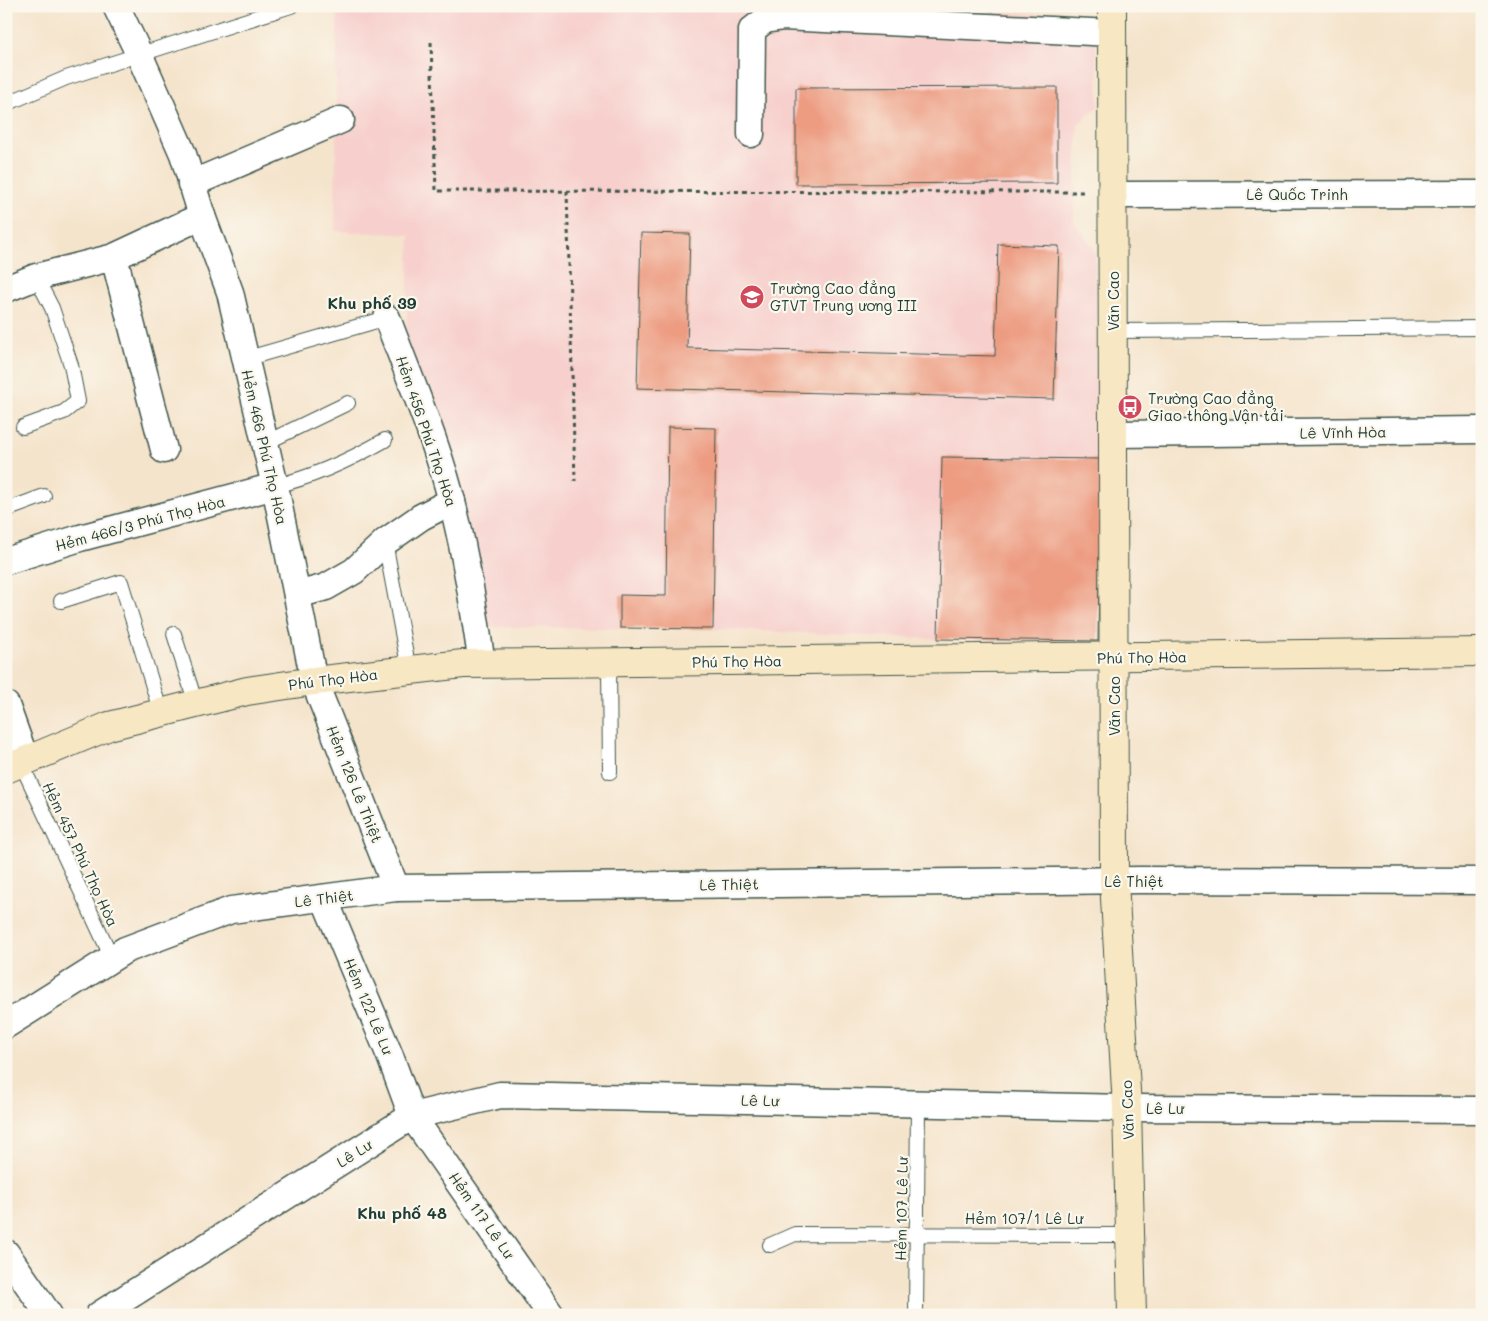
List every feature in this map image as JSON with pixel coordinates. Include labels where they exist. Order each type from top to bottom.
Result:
[{"type":"street","name":"Hẻm 466 Phú Thọ Hòa","points":[[116,6],[183,154],[191,184],[230,292],[275,486],[314,681]]},
{"type":"street","name":"Văn Cao","points":[[1112,6],[1114,881],[1127,1108],[1132,1315]]},
{"type":"street","points":[[751,134],[752,30],[765,20],[783,17],[1112,33]]},
{"type":"street","points":[[191,184],[340,120]]},
{"type":"street","name":"Lê Quốc Trinh","points":[[1113,192],[1125,195],[1482,194]]},
{"type":"street","points":[[6,289],[36,277],[114,257],[202,216]]},
{"type":"street","points":[[114,257],[164,450]]},
{"type":"street","name":"Hẻm 456 Phú Thọ Hòa","points":[[387,318],[440,462],[452,501],[469,578],[482,664]]},
{"type":"street","name":"Lê Vĩnh Hòa","points":[[1114,434],[1482,430]]},
{"type":"street","name":"Hẻm 466/3 Phú Thọ Hòa","points":[[6,561],[80,538],[275,486]]},
{"type":"street","points":[[297,595],[326,587],[354,571],[385,542],[421,517],[452,501]]},
{"type":"street","name":"Phú Thọ Hòa","points":[[18,765],[109,726],[248,691],[314,681],[463,664],[1114,658],[1482,652]]},
{"type":"street","name":"Hẻm 126 Lê Thiệt","points":[[314,681],[396,888]]},
{"type":"street","points":[[6,705],[18,765]]},
{"type":"street","name":"Lê Thiệt","points":[[6,1025],[125,950],[231,910],[396,888],[1114,881],[1482,881]]},
{"type":"street","name":"Hẻm 122 Lê Lư","points":[[324,898],[390,1056],[412,1116]]},
{"type":"street","name":"Lê Lư","points":[[99,1315],[412,1116],[500,1095],[1127,1108],[1482,1110]]},
{"type":"street","name":"Hẻm 117 Lê Lư","points":[[412,1116],[551,1315]]},
{"type":"street","points":[[6,1254],[49,1315]]},
{"type":"lane","points":[[6,104],[66,78],[140,56],[291,6]]},
{"type":"lane","points":[[23,427],[64,412],[78,401],[71,365],[52,308],[36,277]]},
{"type":"lane","points":[[246,359],[387,318]]},
{"type":"lane","points":[[1114,331],[1482,328]]},
{"type":"lane","points":[[265,443],[348,403]]},
{"type":"lane","points":[[275,486],[348,461],[385,440]]},
{"type":"lane","points":[[6,510],[44,496]]},
{"type":"lane","points":[[385,542],[409,670]]},
{"type":"lane","points":[[61,601],[121,582],[161,713]]},
{"type":"lane","points":[[174,634],[196,704]]},
{"type":"lane","points":[[608,663],[610,772]]},
{"type":"lane","name":"Hẻm 457 Phú Thọ Hòa","points":[[18,765],[112,958]]},
{"type":"lane","name":"Hẻm 107 Lê Lư","points":[[916,1315],[918,1104]]},
{"type":"lane","name":"Hẻm 107/1 Lê Lư","points":[[770,1245],[795,1234],[1130,1235]]},
{"type":"path","points":[[431,42],[436,191],[1113,192]]},
{"type":"path","points":[[567,191],[575,481]]},
{"type":"shaded area","name":"Trường Cao đẳng GTVT Trung ương III","points":[[337,6],[854,6],[1095,17],[1099,106],[1078,124],[1074,222],[1095,250],[1101,459],[1098,641],[938,639],[713,629],[486,627],[406,344],[410,235],[335,231]]},
{"type":"building","points":[[1057,87],[1057,183],[796,184],[796,88]]},
{"type":"building","points":[[641,233],[690,234],[687,348],[995,356],[998,244],[1059,246],[1054,399],[637,388]]},
{"type":"building","points":[[668,427],[716,428],[713,629],[620,628],[620,595],[666,596]]},
{"type":"building","points":[[942,457],[1101,459],[1098,641],[938,639]]},
{"type":"place","name":"Trường Cao đẳng GTVT Trung ương III","points":[[752,297]]},
{"type":"place","name":"Trường Cao đẳng Giao thông Vận tải","points":[[1130,407]]},
{"type":"district","name":"Khu phố 39","points":[[372,302]]},
{"type":"district","name":"Khu phố 48","points":[[402,1212]]}]
